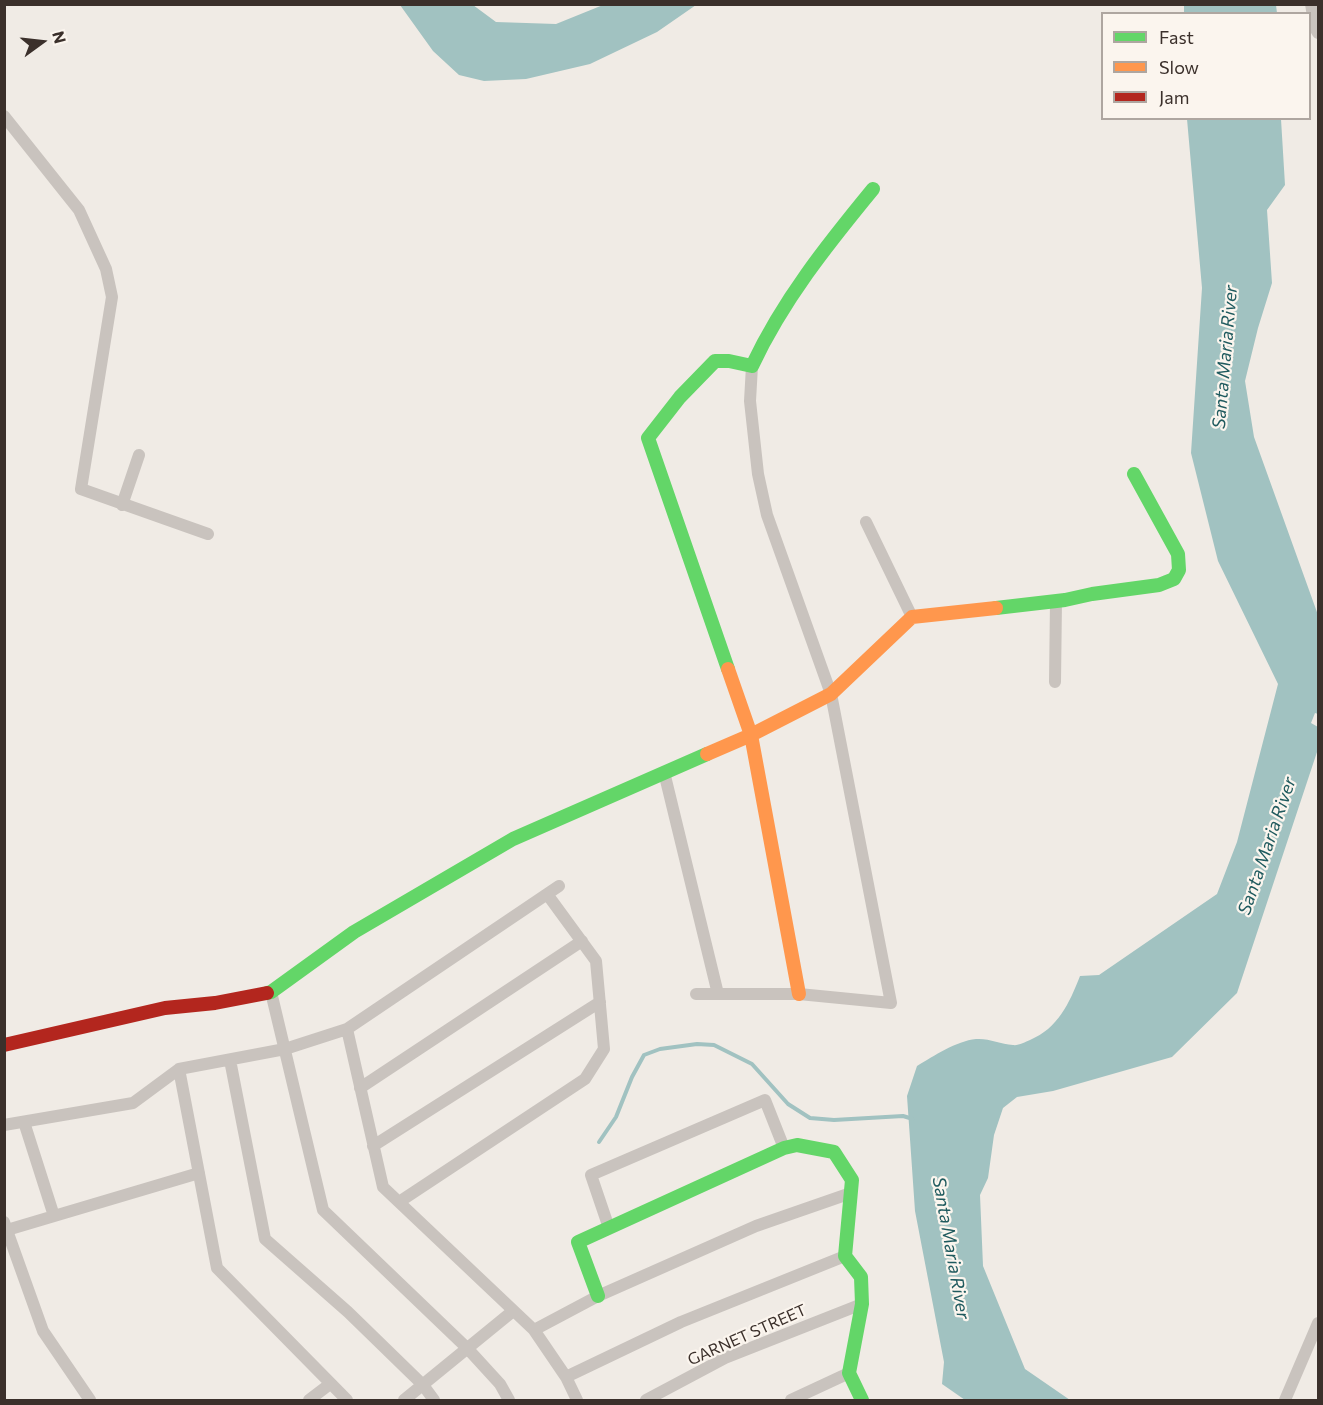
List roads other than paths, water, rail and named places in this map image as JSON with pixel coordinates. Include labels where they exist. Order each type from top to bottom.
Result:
[{"type":"street","points":[[1311,4],[1318,33]]},
{"type":"street","points":[[4,116],[79,210],[106,269],[112,297],[81,489],[208,534]]},
{"type":"street","points":[[696,994],[800,994],[891,1003],[831,694],[767,515],[758,474],[750,401],[752,366],[768,334],[803,276],[873,189]]},
{"type":"street","points":[[752,366],[720,360],[712,362],[648,438],[751,735],[800,994]]},
{"type":"street","points":[[122,505],[139,455]]},
{"type":"street","points":[[4,1045],[165,1008],[214,1003],[272,992],[354,932],[513,839],[751,735],[831,694],[912,617],[1056,601],[1159,585],[1174,579],[1179,570],[1178,554],[1134,474]]},
{"type":"street","points":[[866,522],[912,617]]},
{"type":"street","points":[[1055,682],[1056,601]]},
{"type":"street","points":[[664,772],[718,994]]},
{"type":"street","points":[[4,1125],[133,1103],[179,1070],[285,1049],[347,1029],[559,886]]},
{"type":"street","points":[[399,1202],[585,1079],[604,1050],[596,962],[547,894]]},
{"type":"street","points":[[360,1088],[582,941]]},
{"type":"street","points":[[272,992],[323,1210],[468,1349],[500,1384],[509,1401]]},
{"type":"street","points":[[373,1146],[600,1002]]},
{"type":"street","points":[[347,1029],[383,1187],[534,1330],[566,1377],[577,1401]]},
{"type":"street","points":[[230,1060],[266,1239],[348,1312],[423,1384],[434,1401]]},
{"type":"street","points":[[179,1070],[217,1268],[347,1401]]},
{"type":"street","points":[[609,1228],[591,1175],[765,1100],[784,1148]]},
{"type":"street","points":[[24,1122],[54,1216]]},
{"type":"street","points":[[598,1296],[578,1242],[784,1148],[796,1145],[834,1152],[852,1180],[844,1256],[861,1277],[862,1304],[849,1373],[862,1401]]},
{"type":"street","points":[[90,1401],[43,1331],[6,1226],[54,1216],[199,1173]]},
{"type":"street","points":[[534,1330],[598,1296],[756,1226],[851,1193]]},
{"type":"street","points":[[566,1377],[681,1322],[844,1256]]},
{"type":"street","name":"GARNET STREET","points":[[646,1401],[725,1358],[862,1304]]},
{"type":"street","points":[[404,1401],[513,1311]]},
{"type":"street","points":[[1285,1401],[1318,1323]]},
{"type":"street","points":[[790,1401],[849,1373]]},
{"type":"street","points":[[309,1401],[330,1384]]},
{"type":"water","points":[[400,5],[473,5],[496,22],[556,24],[603,5],[696,5],[657,32],[590,64],[526,79],[484,81],[459,75],[433,51]]},
{"type":"water","points":[[1184,5],[1276,5],[1277,12],[1184,12]]},
{"type":"water","name":"Santa Maria River","points":[[1187,120],[1281,120],[1285,185],[1267,210],[1272,283],[1245,381],[1254,437],[1318,615],[1318,714],[1315,713],[1311,723],[1318,727],[1318,749],[1237,993],[1172,1057],[1053,1091],[1017,1097],[1003,1108],[994,1135],[988,1178],[980,1195],[983,1266],[1025,1369],[1070,1400],[965,1400],[942,1384],[944,1362],[915,1211],[907,1096],[917,1066],[968,1040],[985,1039],[1015,1045],[1040,1035],[1061,1014],[1080,976],[1099,975],[1217,894],[1237,842],[1278,684],[1218,561],[1191,453],[1202,288]]},
{"type":"waterway","points":[[599,1142],[616,1117],[632,1077],[644,1055],[660,1049],[697,1044],[714,1045],[752,1064],[788,1104],[810,1118],[834,1120],[903,1116],[913,1119]]}]
